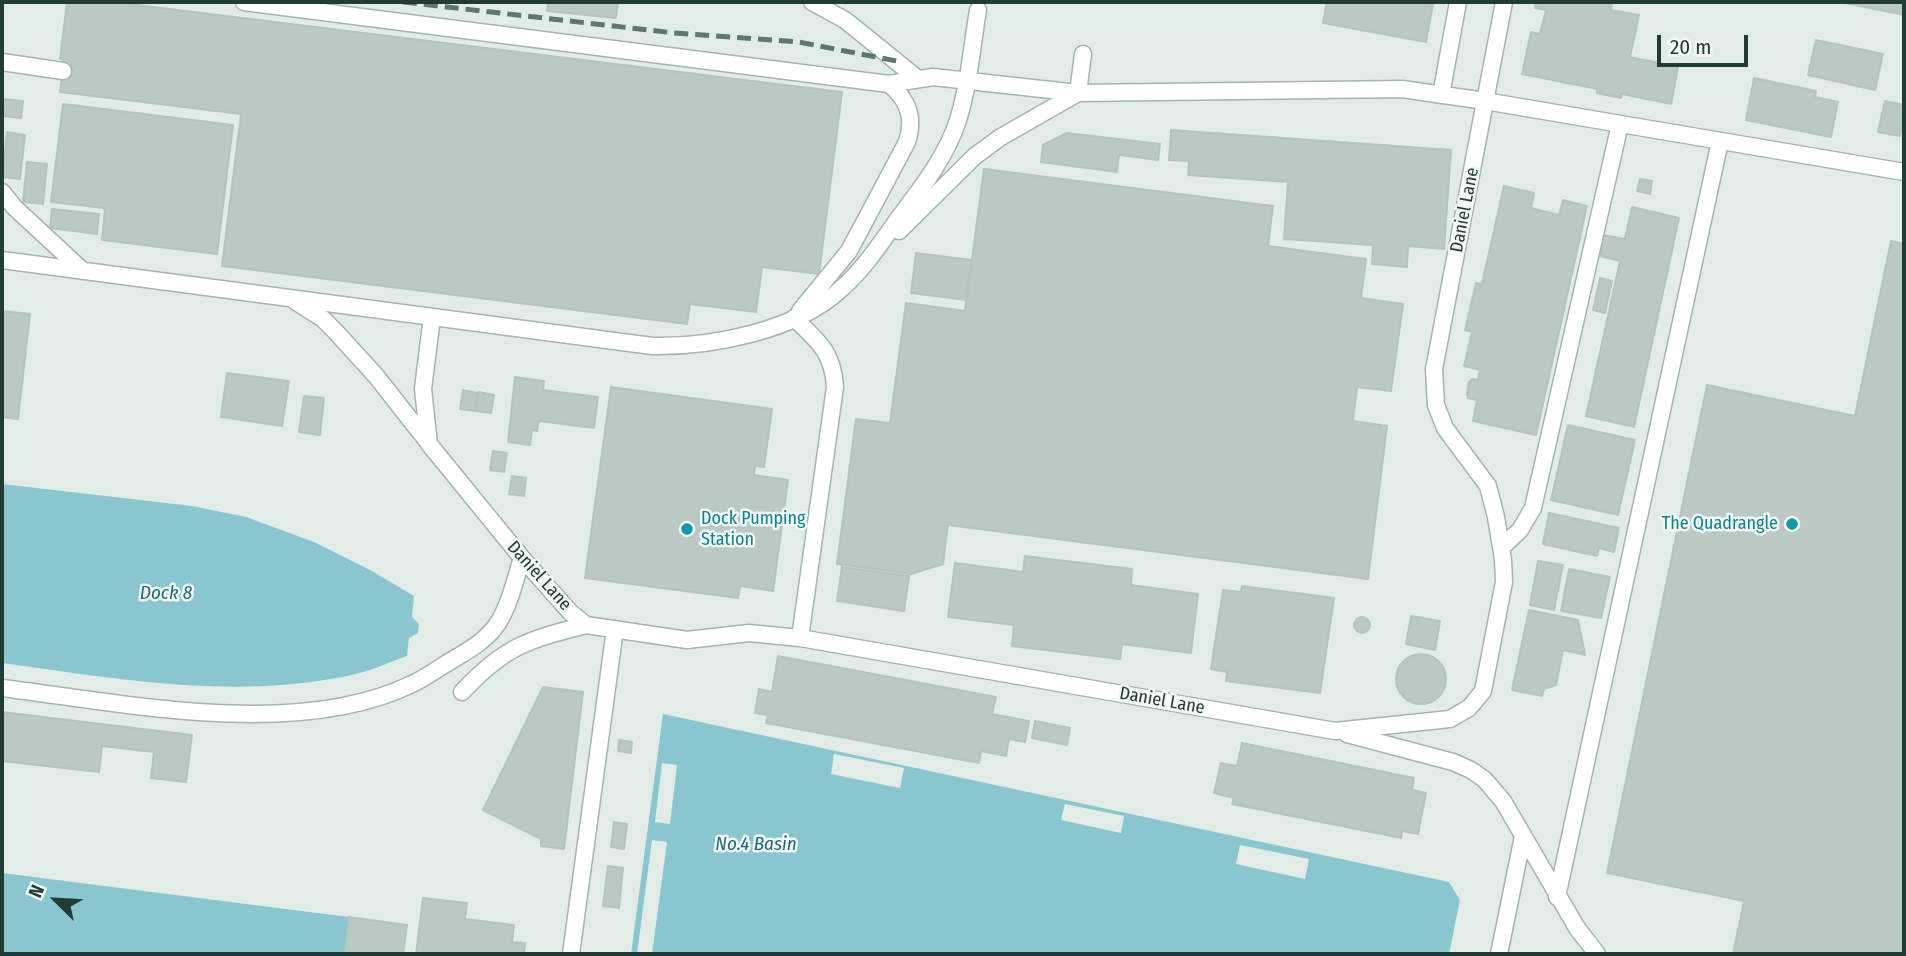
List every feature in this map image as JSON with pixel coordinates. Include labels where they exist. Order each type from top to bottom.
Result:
[{"type":"lane","points":[[244,2],[889,84],[933,78],[1078,93],[1402,89],[1904,172]]},
{"type":"lane","points":[[812,2],[845,20],[918,79]]},
{"type":"lane","points":[[1441,95],[1458,2]]},
{"type":"lane","name":"Daniel Lane","points":[[290,298],[323,319],[376,376],[522,558],[570,612],[586,625],[687,640],[749,633],[800,638],[1335,731],[1450,719],[1461,715],[1476,702],[1483,691],[1504,582],[1502,547],[1488,486],[1445,428],[1436,405],[1434,369],[1504,2]]},
{"type":"lane","points":[[858,273],[918,193],[947,145],[959,118],[978,10]]},
{"type":"lane","points":[[1078,93],[1083,54]]},
{"type":"lane","points":[[2,62],[63,71]]},
{"type":"lane","points":[[794,318],[845,258],[907,142],[910,128],[909,109],[903,98],[889,84]]},
{"type":"lane","points":[[2,260],[652,346],[701,345],[739,337],[821,306],[858,273],[975,156],[1001,137],[1078,93]]},
{"type":"lane","points":[[1502,547],[1520,530],[1533,508],[1619,124]]},
{"type":"lane","points":[[1557,897],[1720,141]]},
{"type":"lane","points":[[2,192],[83,271]]},
{"type":"lane","points":[[429,444],[423,389],[432,317]]},
{"type":"lane","points":[[794,318],[831,360],[835,387],[800,638]]},
{"type":"lane","points":[[522,558],[512,592],[462,692],[494,661],[516,646],[586,625]]},
{"type":"lane","points":[[2,688],[208,713],[265,713],[343,706],[413,684],[479,644],[497,624]]},
{"type":"lane","points":[[571,954],[615,629]]},
{"type":"lane","points":[[1335,731],[1453,762],[1471,770],[1498,794],[1557,897],[1597,954]]},
{"type":"lane","points":[[1499,954],[1523,836]]},
{"type":"water","name":"Dock 8","points":[[2,484],[192,506],[246,517],[314,542],[414,596],[412,617],[419,624],[418,633],[409,638],[407,656],[375,668],[312,682],[268,686],[179,685],[2,663]]},
{"type":"water","name":"No.4 Basin","points":[[663,714],[1449,882],[1460,900],[1449,954],[631,954]]},
{"type":"water","points":[[2,873],[349,917],[345,954],[2,954]]},
{"type":"pier","points":[[834,754],[904,768],[900,788],[831,774]]},
{"type":"pier","points":[[662,763],[677,765],[670,824],[655,822]]},
{"type":"pier","points":[[1065,804],[1124,816],[1121,833],[1061,820]]},
{"type":"pier","points":[[652,840],[667,842],[652,954],[637,954]]},
{"type":"pier","points":[[1240,845],[1309,859],[1305,879],[1236,864]]},
{"type":"building","points":[[67,2],[113,2],[842,92],[819,274],[762,267],[756,312],[690,304],[687,324],[222,266],[241,114],[60,92],[64,60],[60,59]]},
{"type":"building","points":[[548,2],[618,2],[616,18],[547,11]]},
{"type":"building","points":[[1327,2],[1433,4],[1426,42],[1323,23]]},
{"type":"building","points":[[1536,2],[1612,2],[1611,10],[1639,15],[1630,57],[1678,67],[1671,104],[1622,94],[1621,98],[1597,93],[1597,89],[1522,74],[1531,32],[1540,34],[1546,10],[1535,8]]},
{"type":"building","points":[[1841,2],[1904,2],[1904,15]]},
{"type":"building","points":[[1816,40],[1883,54],[1875,90],[1808,75]]},
{"type":"building","points":[[1754,78],[1816,91],[1815,97],[1838,102],[1831,137],[1746,120]]},
{"type":"building","points":[[2,99],[23,101],[21,118],[2,116]]},
{"type":"building","points":[[1885,101],[1904,105],[1904,127],[1902,126],[1900,136],[1878,132]]},
{"type":"building","points":[[63,104],[233,125],[217,254],[102,240],[105,208],[51,202]]},
{"type":"building","points":[[1171,130],[1451,150],[1444,249],[1408,246],[1407,267],[1372,264],[1373,245],[1284,239],[1288,182],[1188,175],[1189,161],[1169,160]]},
{"type":"building","points":[[7,132],[25,135],[20,179],[2,177]]},
{"type":"building","points":[[1067,133],[1160,144],[1158,160],[1119,155],[1117,172],[1041,162],[1043,145]]},
{"type":"building","points":[[27,162],[47,164],[43,204],[23,202]]},
{"type":"building","points":[[984,169],[1273,206],[1268,246],[1366,259],[1361,298],[1403,304],[1391,391],[1357,387],[1353,421],[1387,426],[1368,579],[948,525],[943,564],[911,574],[837,564],[856,419],[890,423],[906,303],[965,311]]},
{"type":"building","points":[[1640,179],[1652,181],[1650,194],[1637,191]]},
{"type":"building","points":[[1504,186],[1534,193],[1531,208],[1559,215],[1563,200],[1587,206],[1536,435],[1473,421],[1477,400],[1468,398],[1467,394],[1469,382],[1472,379],[1478,380],[1480,370],[1464,366],[1472,332],[1465,330],[1476,283],[1482,284]]},
{"type":"building","points":[[1632,207],[1679,218],[1634,427],[1586,416],[1620,261],[1600,256],[1604,235],[1625,239]]},
{"type":"building","points":[[52,209],[99,214],[97,234],[50,228]]},
{"type":"building","name":"The Quadrangle","points":[[1891,241],[1904,244],[1904,954],[1733,954],[1744,901],[1607,873],[1707,385],[1855,416]]},
{"type":"building","points":[[916,253],[971,260],[966,300],[911,293]]},
{"type":"building","points":[[1600,278],[1612,281],[1605,313],[1593,310]]},
{"type":"building","points":[[2,311],[30,314],[18,419],[2,417]]},
{"type":"building","points":[[227,373],[289,381],[282,426],[221,417]]},
{"type":"building","points":[[515,377],[544,381],[543,390],[598,397],[594,428],[539,421],[537,431],[532,430],[530,445],[508,442]]},
{"type":"building","name":"Dock Pumping Station","points":[[611,387],[772,409],[764,467],[755,466],[754,475],[788,480],[773,591],[740,586],[738,598],[585,578]]},
{"type":"building","points":[[463,390],[477,393],[475,411],[460,409]]},
{"type":"building","points":[[479,392],[494,395],[491,413],[476,411]]},
{"type":"building","points":[[304,396],[324,398],[320,435],[299,432]]},
{"type":"building","points":[[1568,425],[1635,440],[1618,515],[1551,500]]},
{"type":"building","points":[[493,451],[507,453],[504,472],[490,470]]},
{"type":"building","points":[[512,476],[526,478],[524,496],[509,494]]},
{"type":"building","points":[[1549,513],[1619,528],[1614,552],[1599,548],[1597,556],[1543,544]]},
{"type":"building","points":[[1025,556],[1132,569],[1131,585],[1198,594],[1191,653],[1122,644],[1120,659],[1012,646],[1014,625],[948,617],[955,563],[1023,572]]},
{"type":"building","points":[[1538,561],[1563,565],[1554,610],[1530,605]]},
{"type":"building","points":[[842,567],[909,576],[904,611],[837,601]]},
{"type":"building","points":[[1569,569],[1610,577],[1601,618],[1561,611]]},
{"type":"building","points":[[1242,586],[1334,598],[1320,693],[1226,681],[1227,672],[1211,669],[1223,590],[1241,592]]},
{"type":"building","points":[[1529,610],[1578,620],[1585,655],[1563,650],[1556,685],[1544,689],[1542,696],[1512,690]]},
{"type":"building","points":[[1411,616],[1440,621],[1435,650],[1406,644]]},
{"type":"building","points":[[1362,617],[1368,619],[1368,631],[1362,633],[1356,631],[1354,625],[1356,619]]},
{"type":"building","points":[[1421,654],[1438,662],[1446,679],[1438,696],[1421,704],[1404,696],[1396,679],[1404,662]]},
{"type":"building","points":[[778,656],[996,697],[992,714],[1029,721],[1025,742],[1009,739],[1006,756],[981,751],[979,763],[766,723],[768,715],[755,713],[759,689],[772,692]]},
{"type":"building","points":[[543,687],[583,692],[564,849],[541,846],[541,839],[483,810]]},
{"type":"building","points":[[2,712],[192,735],[186,782],[151,778],[154,752],[102,746],[99,772],[2,761]]},
{"type":"building","points":[[1035,721],[1070,728],[1067,745],[1032,738]]},
{"type":"building","points":[[619,740],[632,742],[631,753],[618,751]]},
{"type":"building","points":[[1242,743],[1414,778],[1412,790],[1426,793],[1418,834],[1402,831],[1401,838],[1232,804],[1234,798],[1214,793],[1221,763],[1237,766]]},
{"type":"building","points":[[614,822],[627,824],[624,849],[611,847]]},
{"type":"building","points":[[608,866],[623,868],[619,908],[603,906]]},
{"type":"building","points":[[423,898],[467,903],[465,919],[514,925],[512,942],[525,943],[524,954],[416,954]]},
{"type":"building","points":[[349,917],[407,925],[403,954],[345,954]]},
{"type":"railway","points":[[403,2],[675,33],[799,42],[902,62]]},
{"type":"place","name":"The Quadrangle","points":[[1792,524]]},
{"type":"place","name":"Dock Pumping Station","points":[[687,529]]}]
